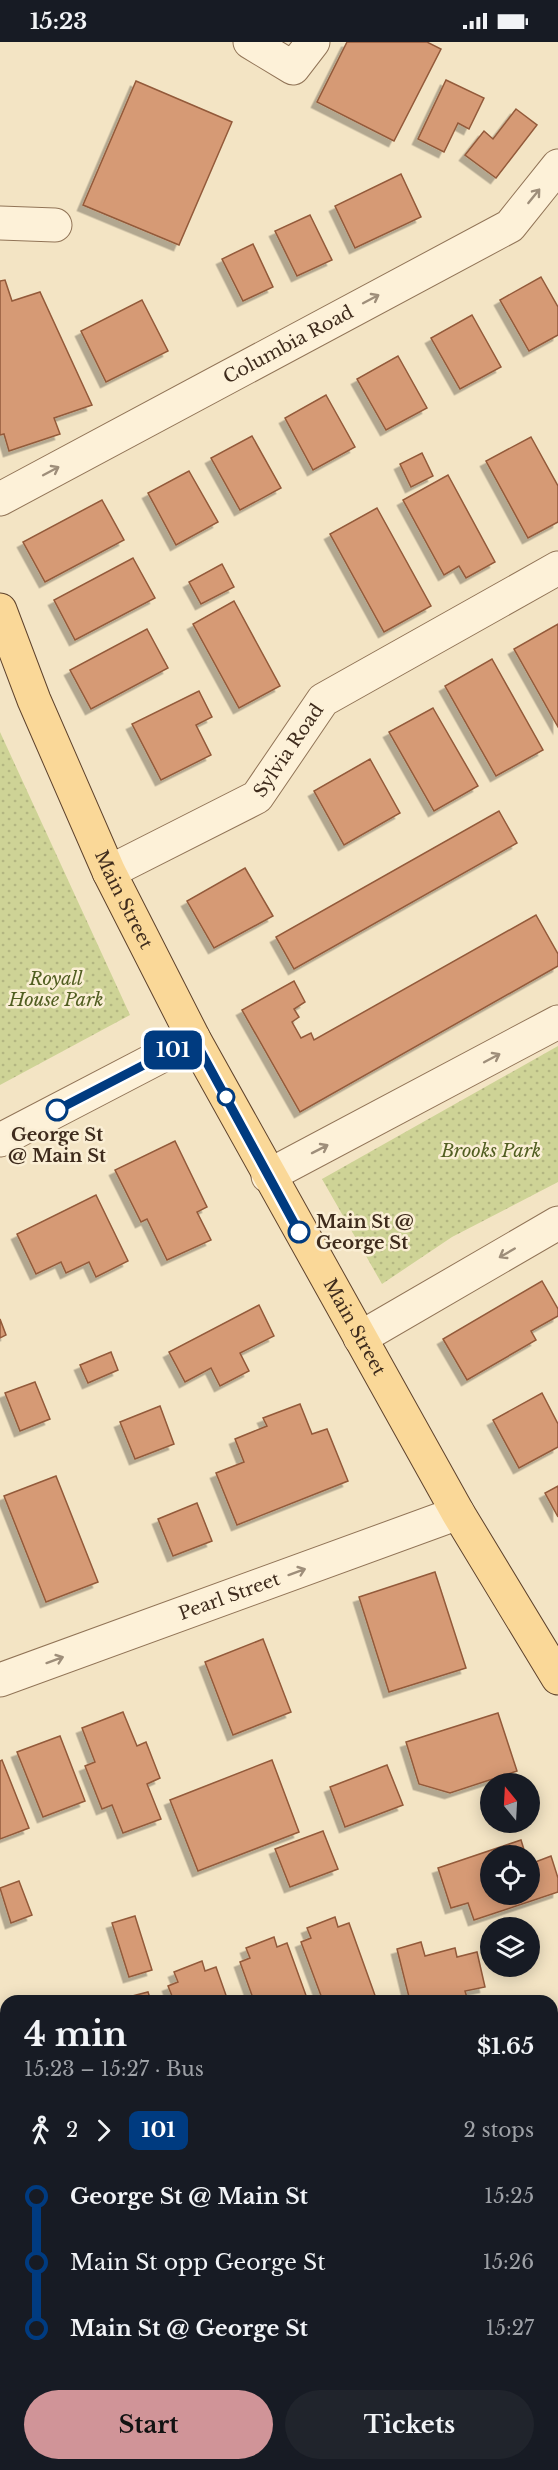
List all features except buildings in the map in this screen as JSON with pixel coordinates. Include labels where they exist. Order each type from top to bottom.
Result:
[{"type":"main road","name":"Main Street","points":[[0,610],[34,700],[109,872],[194,1039],[268,1176],[458,1513],[558,1678]]},
{"type":"street","points":[[250,42],[293,68],[313,42]]},
{"type":"street","name":"Columbia Road","points":[[0,499],[510,226],[558,166]]},
{"type":"street","points":[[0,223],[55,225]]},
{"type":"street","name":"Sylvia Road","points":[[109,872],[257,797],[324,700],[558,568]]},
{"type":"street","points":[[268,1176],[558,1022]]},
{"type":"street","points":[[0,1140],[194,1039]]},
{"type":"street","points":[[360,1338],[558,1224]]},
{"type":"street","name":"Pearl Street","points":[[0,1680],[458,1513]]},
{"type":"green space","name":"Royall House Park","points":[[0,732],[130,1015],[0,1085]]},
{"type":"green space","name":"Brooks Park","points":[[558,1046],[558,1182],[452,1237],[382,1284],[322,1179]]},
{"type":"bus line","name":"101","points":[[57,1110],[194,1039],[299,1232]]},
{"type":"place","name":"George St @ Main St","points":[[57,1110]]},
{"type":"place","name":"Main St @ George St","points":[[299,1232]]}]
